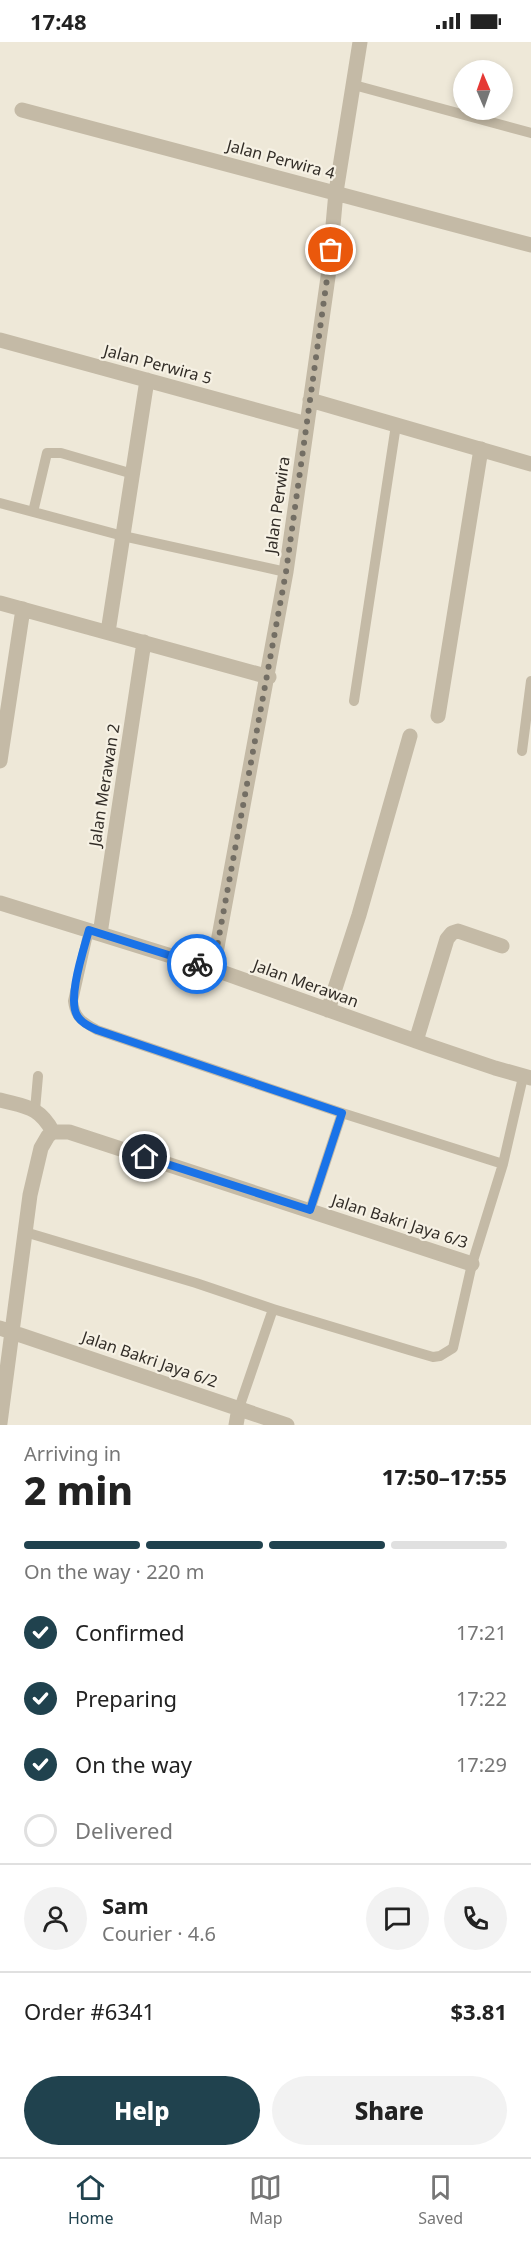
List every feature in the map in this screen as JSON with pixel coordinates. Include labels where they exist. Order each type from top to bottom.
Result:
[{"type":"street","name":"Jalan Perwira","points":[[213,969],[286,572],[329,270],[336,192],[360,42]]},
{"type":"street","name":"Jalan Perwira 4","points":[[22,110],[531,245]]},
{"type":"street","name":"Jalan Perwira 5","points":[[0,340],[307,423]]},
{"type":"street","points":[[108,632],[147,380]]},
{"type":"street","points":[[310,400],[531,464]]},
{"type":"street","points":[[438,716],[482,450]]},
{"type":"street","points":[[0,603],[268,677]]},
{"type":"street","points":[[0,762],[23,609]]},
{"type":"street","name":"Jalan Merawan 2","points":[[94,932],[144,642]]},
{"type":"street","points":[[328,1010],[359,915],[410,736]]},
{"type":"street","name":"Jalan Merawan","points":[[0,903],[213,969],[416,1041],[527,1077]]},
{"type":"street","points":[[416,1041],[447,939],[452,933],[458,932],[502,946]]},
{"type":"street","points":[[0,1100],[35,1110],[46,1117],[53,1132],[48,1136],[37,1159],[7,1330],[0,1423]]},
{"type":"street","name":"Jalan Bakri Jaya 6/3","points":[[53,1132],[69,1132],[471,1264]]},
{"type":"street","name":"Jalan Bakri Jaya 6/2","points":[[7,1330],[287,1425]]},
{"type":"street","points":[[236,1425],[239,1408]]},
{"type":"lane","points":[[354,85],[531,133]]},
{"type":"lane","points":[[354,701],[396,425]]},
{"type":"lane","points":[[33,512],[47,453],[61,453],[133,474]]},
{"type":"lane","points":[[0,503],[123,537],[286,572]]},
{"type":"lane","points":[[522,751],[531,681]]},
{"type":"lane","points":[[94,932],[74,1001],[78,1019],[97,1030],[342,1113],[503,1164]]},
{"type":"lane","points":[[35,1110],[38,1076]]},
{"type":"lane","points":[[26,1232],[409,1350],[433,1357],[440,1356],[453,1348],[471,1264],[503,1164],[527,1077]]},
{"type":"lane","points":[[310,1210],[342,1113]]},
{"type":"lane","points":[[239,1408],[273,1309]]},
{"type":"way so far","points":[[197,964],[213,969],[260,722],[289,554],[331,250]]},
{"type":"route","points":[[145,1157],[310,1210],[342,1113],[97,1030],[78,1019],[74,1001],[89,930],[197,964]]}]
